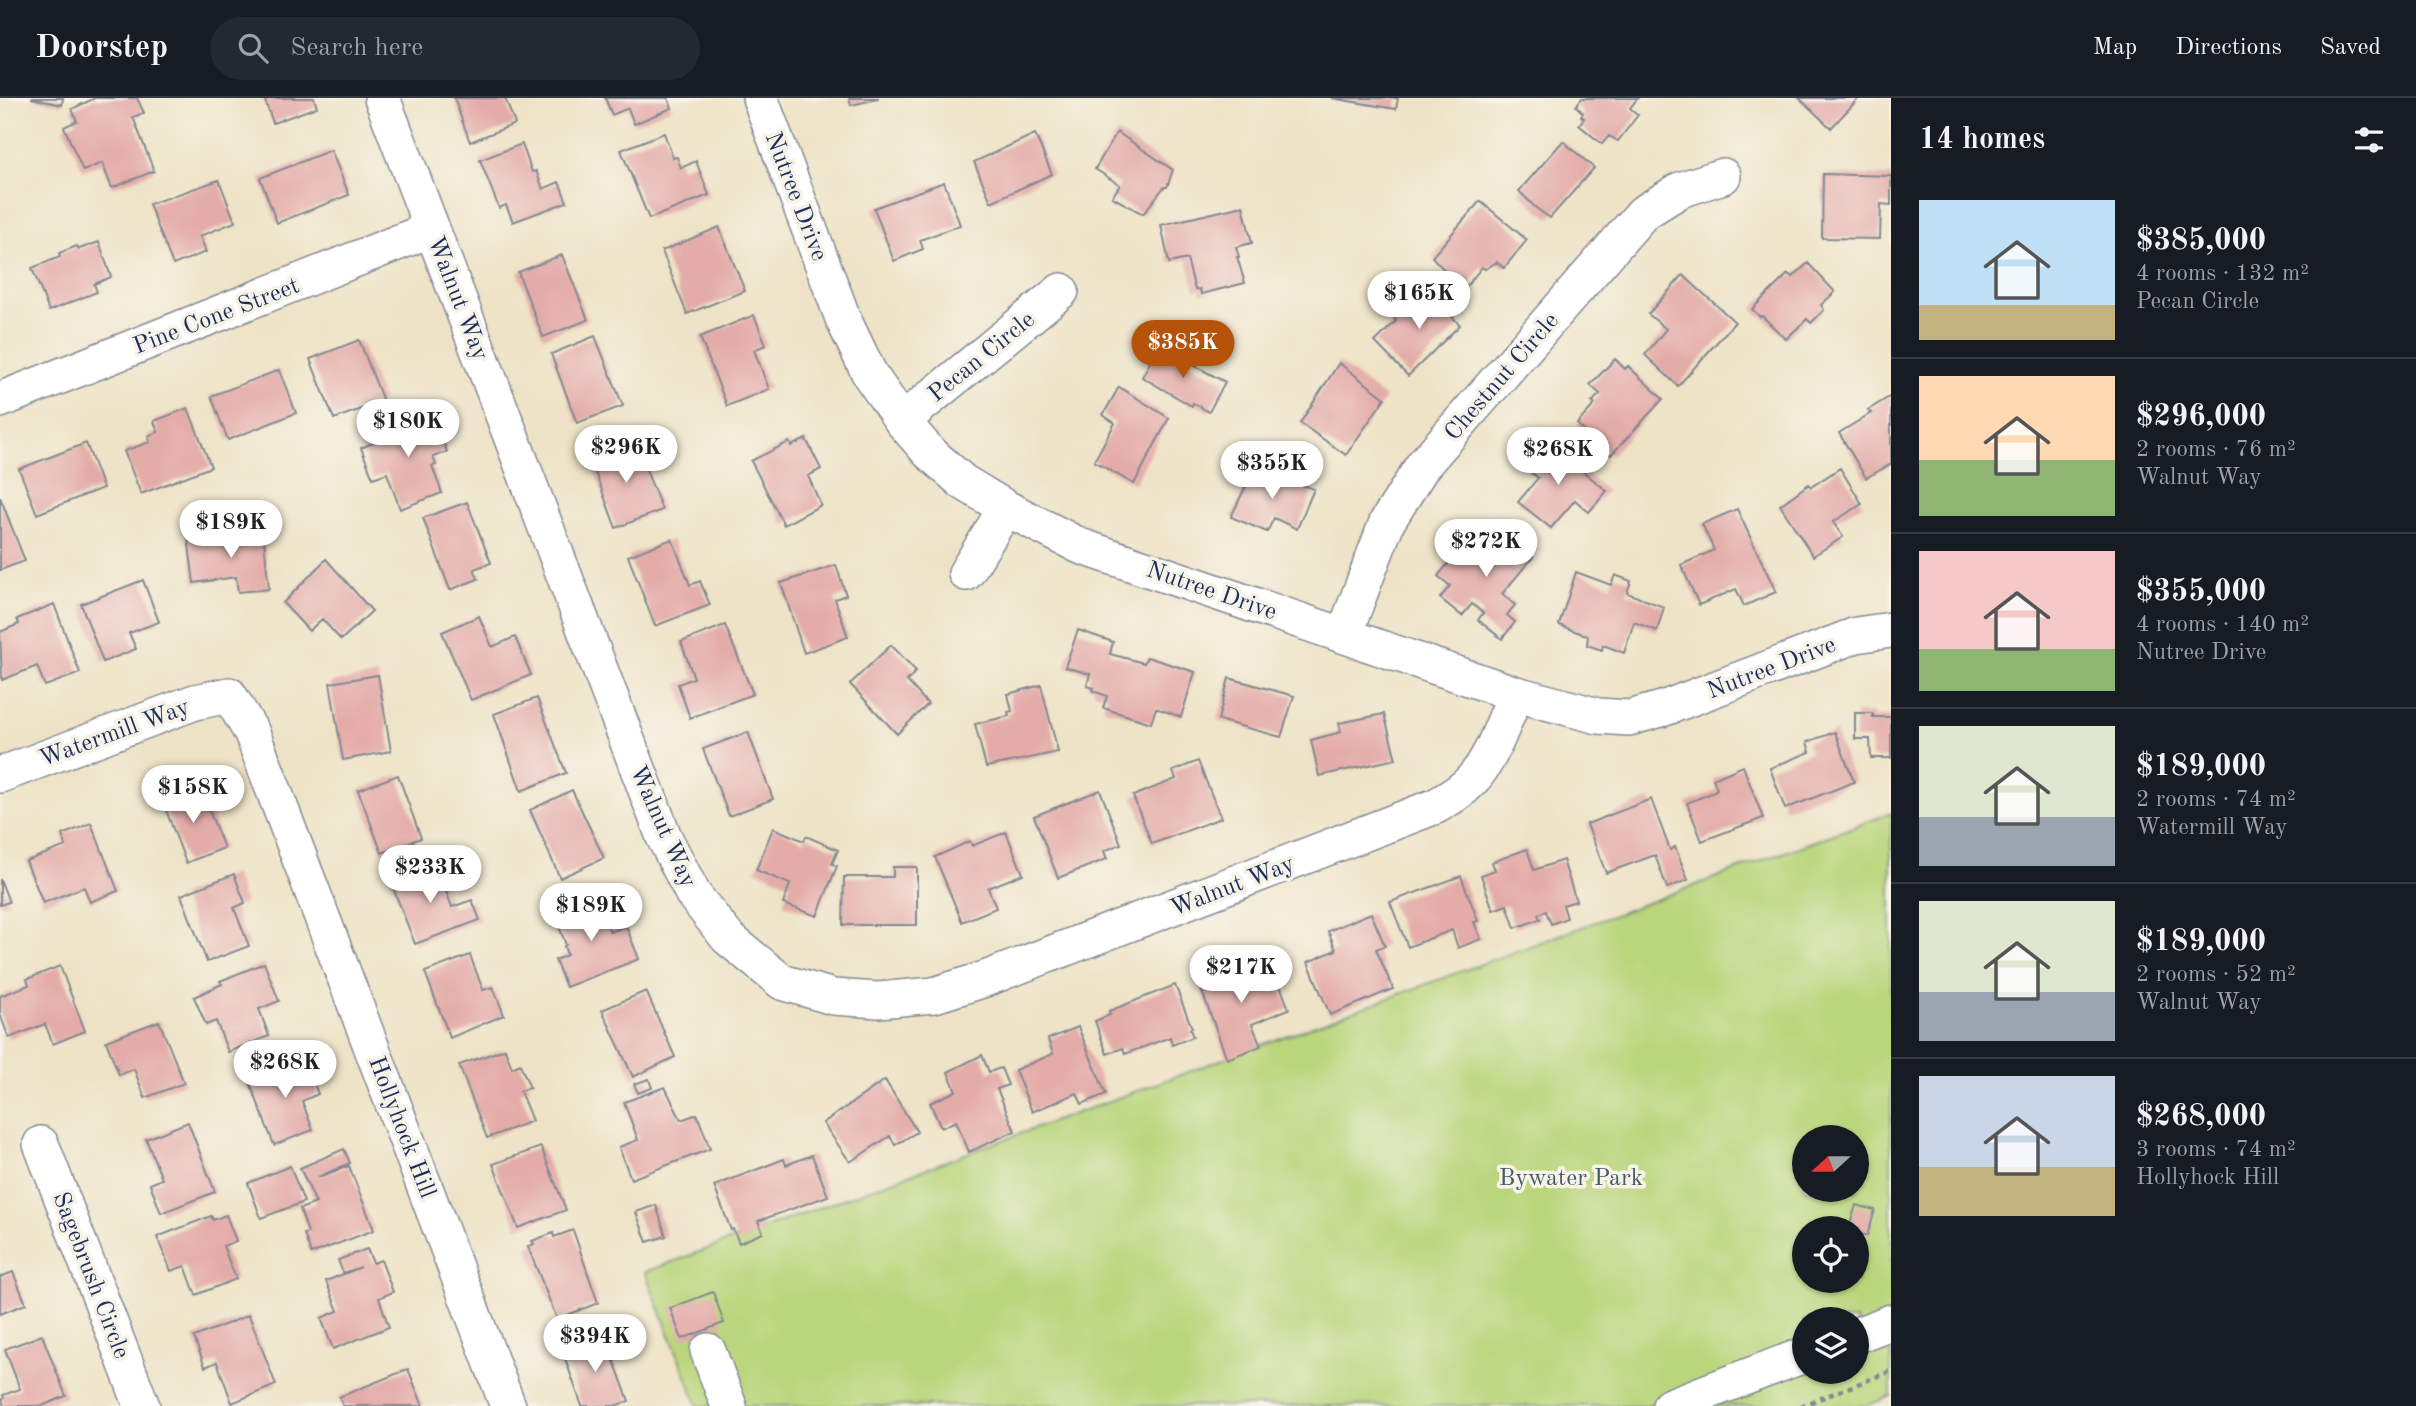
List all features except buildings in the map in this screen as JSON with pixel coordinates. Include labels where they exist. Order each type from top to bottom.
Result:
[{"type":"street","name":"Walnut Way","points":[[382,98],[664,837],[693,894],[728,938],[782,982],[833,997],[878,1000],[934,995],[985,979],[1436,806],[1455,796],[1472,780],[1489,754],[1516,694]]},
{"type":"street","name":"Nutree Drive","points":[[760,98],[844,321],[870,375],[901,421],[929,452],[963,482],[1006,508],[1080,546],[1516,694],[1598,716],[1629,718],[1665,708],[1856,635],[1891,631]]},
{"type":"street","name":"Chestnut Circle","points":[[1345,635],[1387,522],[1423,465],[1643,213],[1680,190],[1723,176]]},
{"type":"street","name":"Pine Cone Street","points":[[2,394],[432,229]]},
{"type":"street","name":"Pecan Circle","points":[[901,421],[1061,291]]},
{"type":"street","points":[[966,573],[1006,508]]},
{"type":"street","name":"Watermill Way","points":[[0,775],[195,702],[229,695]]},
{"type":"street","name":"Hollyhock Hill","points":[[229,695],[252,733],[508,1406]]},
{"type":"street","name":"Sagebrush Circle","points":[[41,1144],[142,1406]]},
{"type":"street","points":[[1869,1330],[1891,1322]]},
{"type":"street","points":[[708,1351],[729,1406]]},
{"type":"street","points":[[1670,1406],[1792,1360]]},
{"type":"path","points":[[1801,1406],[1891,1371]]},
{"type":"green space","name":"Bywater Park","points":[[1891,813],[1891,1396],[1866,1406],[698,1406],[645,1272]]}]
